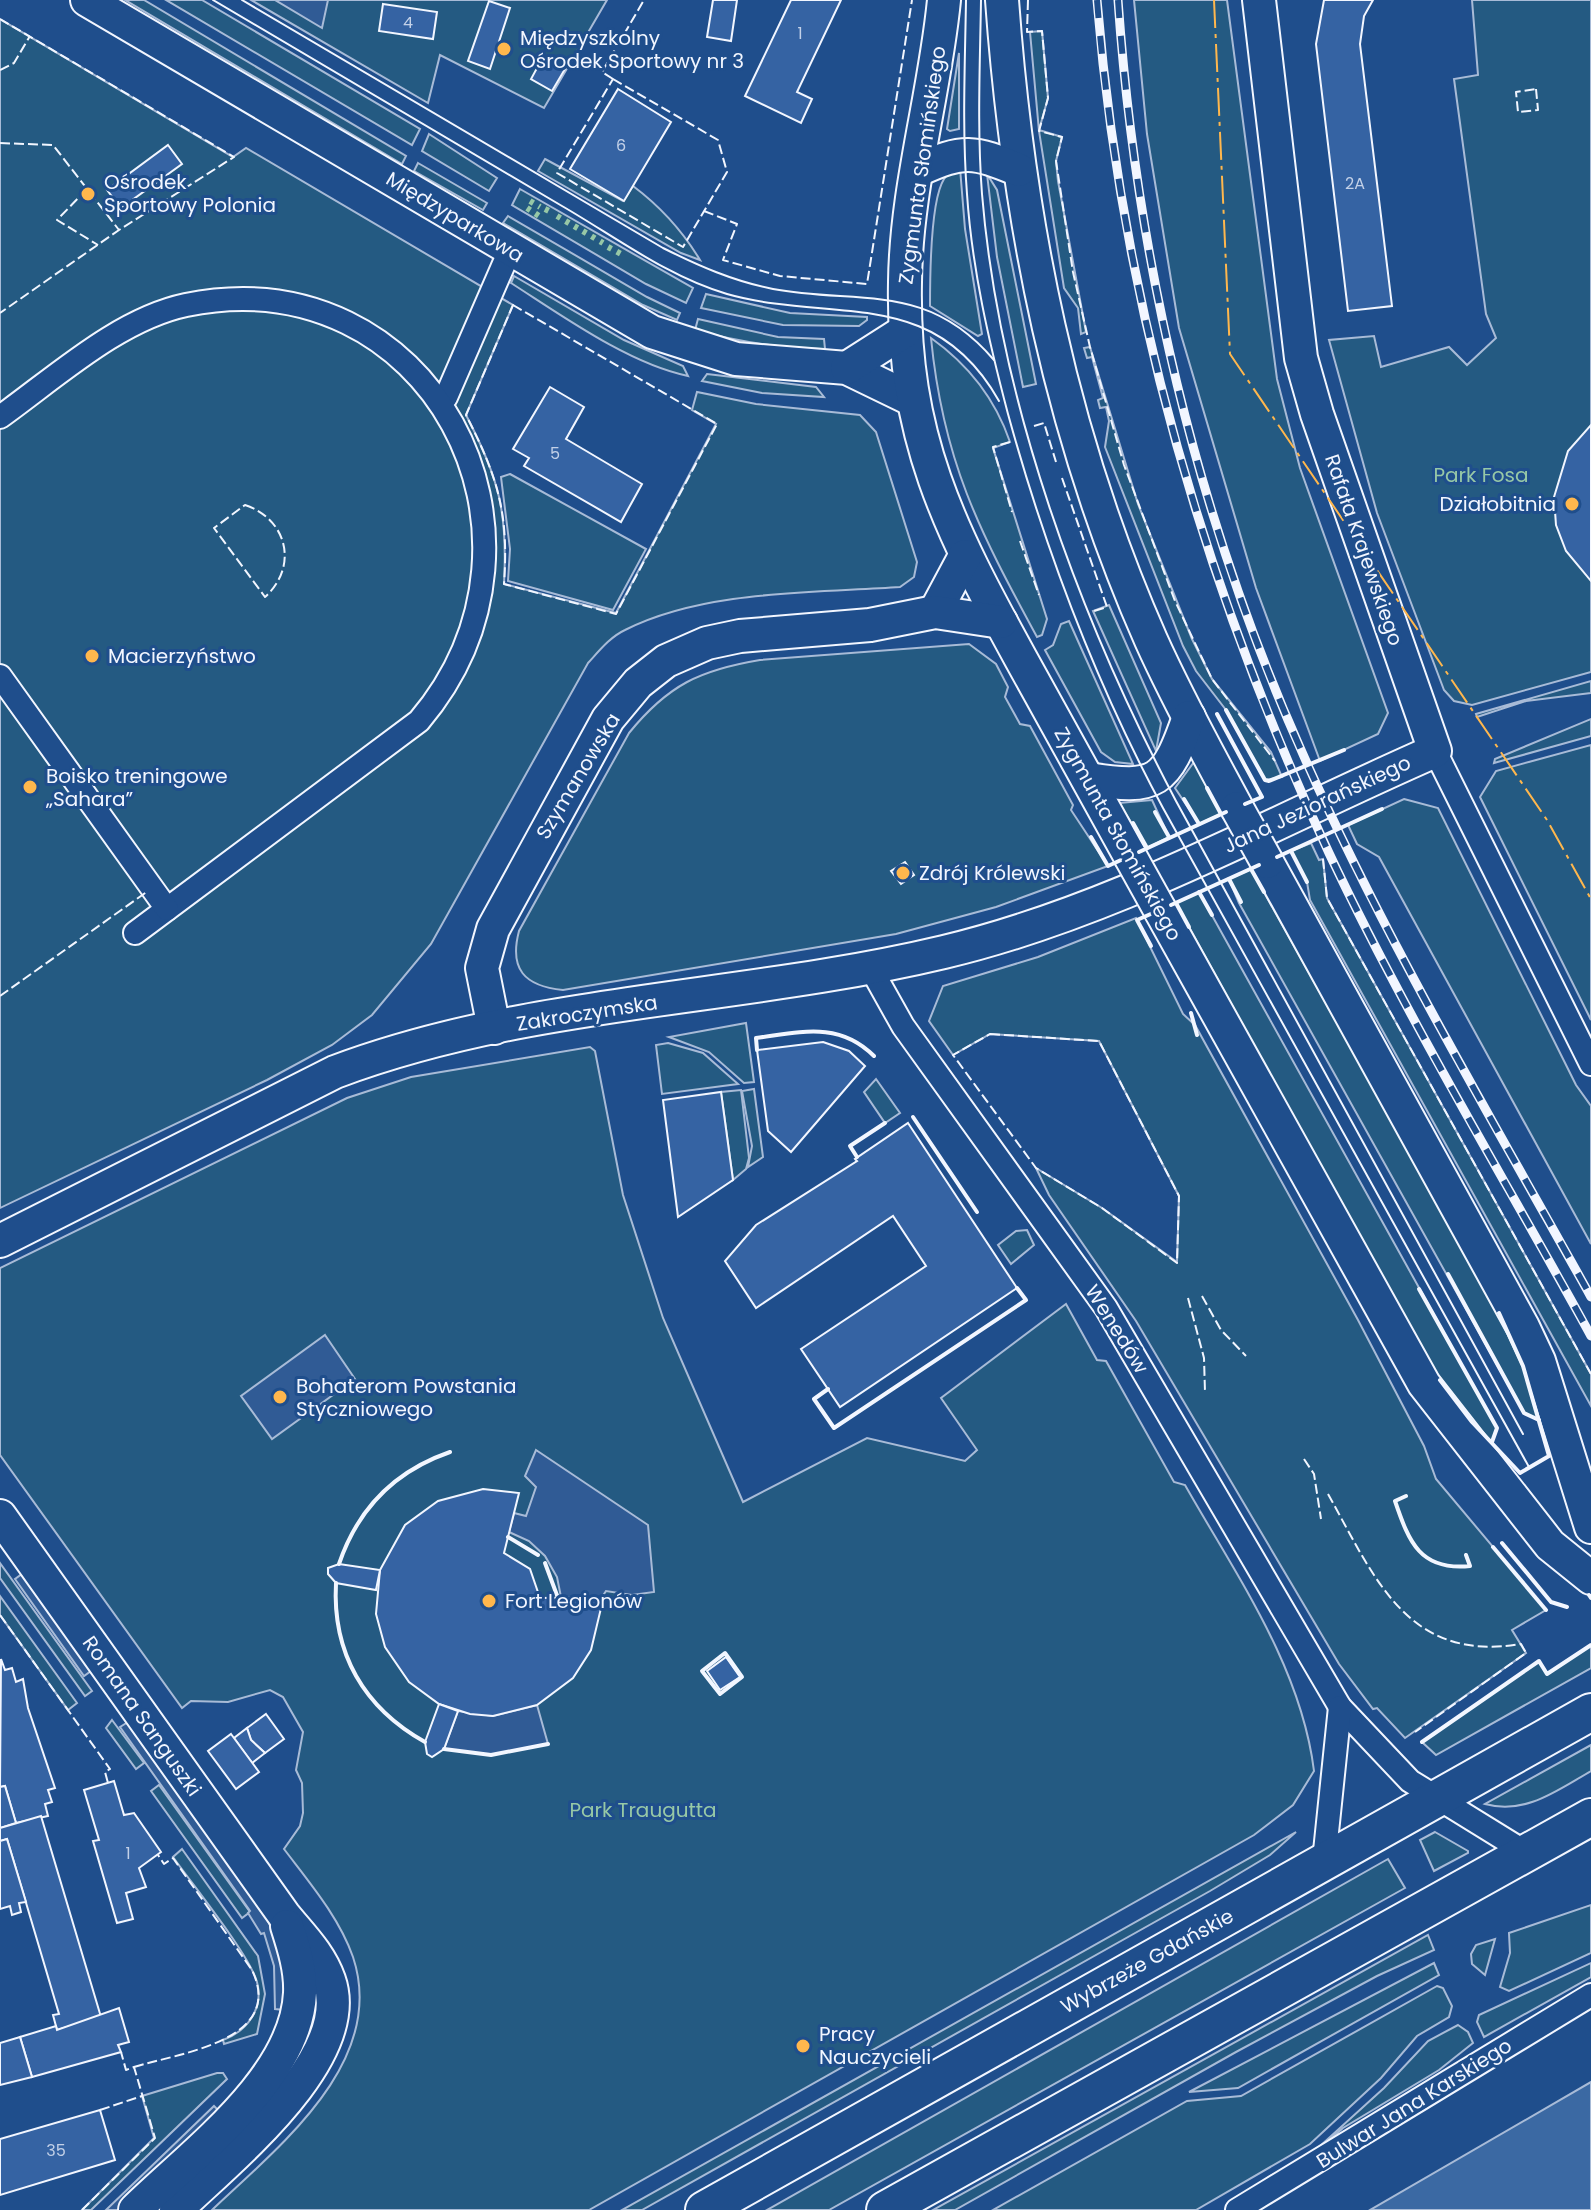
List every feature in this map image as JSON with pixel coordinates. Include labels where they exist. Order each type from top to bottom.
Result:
[{"type":"main road","name":"Wybrzeże Gdańskie","points":[[704,2210],[1591,1712]]},
{"type":"main road","points":[[885,2210],[1591,1817]]},
{"type":"street","name":"Międzyparkowa","points":[[87,0],[624,317],[680,344],[766,364],[847,368],[913,400]]},
{"type":"street","name":"Zygmunta Słomińskiego","points":[[944,0],[906,259],[905,331],[913,400],[939,497],[965,556],[1001,622],[1424,1384],[1550,1545],[1591,1578]]},
{"type":"street","points":[[1002,0],[1019,170],[1043,307],[1079,447],[1140,614],[1237,808],[1523,1327],[1539,1361],[1591,1527]]},
{"type":"street","name":"Rafała Krajewskiego","points":[[1259,0],[1301,358],[1317,414],[1435,751],[1591,1064]]},
{"type":"street","points":[[918,170],[965,152],[980,153],[1019,170]]},
{"type":"street","points":[[440,402],[446,397],[510,250]]},
{"type":"street","points":[[0,417],[136,321],[185,305],[235,299],[306,309],[359,332],[407,366],[440,402],[471,462],[482,504],[485,576],[474,629],[451,678],[419,721],[135,933]]},
{"type":"street","points":[[847,368],[905,331]]},
{"type":"street","points":[[935,612],[965,556]]},
{"type":"street","name":"Szymanowska","points":[[494,1028],[482,968],[489,938],[506,899],[608,719],[638,683],[666,661],[707,643],[740,636],[870,625],[935,612],[1001,622]]},
{"type":"street","points":[[0,676],[167,909]]},
{"type":"street","points":[[1088,779],[1128,785],[1161,774],[1173,760],[1189,717]]},
{"type":"street","name":"Jana Jeziorańskiego","points":[[1199,858],[1435,751]]},
{"type":"street","name":"Zakroczymska","points":[[0,1241],[335,1072],[389,1052],[494,1028],[870,967],[1016,933],[1199,858]]},
{"type":"street","name":"Wenedów","points":[[870,967],[903,1026],[1106,1308],[1340,1707],[1391,1764],[1435,1799],[1525,1852]]},
{"type":"street","name":"Romana Sanguszki","points":[[0,1516],[284,1915],[319,1956],[331,1983],[332,2009],[323,2043],[298,2090],[176,2210]]},
{"type":"street","points":[[1324,1861],[1340,1707]]},
{"type":"street","name":"Romana Sanguszki","points":[[135,2210],[246,2102],[286,2045],[300,1993],[296,1956],[284,1915]]},
{"type":"street","name":"Bulwar Jana Karskiego","points":[[1237,2210],[1591,1995]]},
{"type":"green space","points":[[125,0],[144,0],[406,156],[402,164]]},
{"type":"green space","points":[[166,0],[202,0],[420,129],[412,145]]},
{"type":"green space","name":"Międzyszkolny Ośrodek Sportowy nr 3","points":[[251,0],[607,0],[544,108],[440,55],[428,103]]},
{"type":"green space","points":[[1134,0],[1227,0],[1277,379],[1300,468],[1388,713],[1378,734],[1320,761],[1256,588],[1179,328],[1147,134]]},
{"type":"green space","name":"Park Fosa","points":[[1472,0],[1591,0],[1591,672],[1472,705],[1454,701],[1444,690],[1377,513],[1329,340],[1374,336],[1381,367],[1449,347],[1467,365],[1496,338],[1486,314],[1454,79],[1478,75]]},
{"type":"green space","points":[[0,19],[233,157],[246,148],[513,305],[466,415],[494,477],[499,496],[504,536],[504,584],[616,613],[716,424],[692,410],[697,392],[756,404],[860,415],[876,432],[917,562],[914,577],[900,587],[724,600],[656,617],[614,636],[588,663],[431,944],[372,1015],[332,1045],[267,1080],[0,1208]]},
{"type":"green space","points":[[1042,31],[1048,98],[1039,130],[1062,137],[1056,161],[1086,332],[1081,334],[1078,308],[1064,288],[1039,131],[1030,32]]},
{"type":"green space","points":[[959,53],[959,129],[950,131],[947,129]]},
{"type":"green space","points":[[429,134],[497,178],[489,191],[422,151]]},
{"type":"green space","points":[[545,159],[623,201],[633,186],[670,220],[700,260],[681,253],[538,171]]},
{"type":"green space","points":[[418,163],[487,203],[483,210],[414,171]]},
{"type":"green space","points":[[960,168],[965,229],[982,334],[978,336],[930,306],[932,240],[939,190],[944,179]]},
{"type":"green space","points":[[987,174],[997,190],[1036,384],[1023,387],[997,257]]},
{"type":"green space","points":[[520,189],[693,288],[686,303],[646,284],[512,205]]},
{"type":"green space","points":[[508,216],[680,313],[677,320],[643,305],[503,223]]},
{"type":"green space","points":[[514,276],[624,340],[683,366],[688,376],[642,361],[596,337],[511,283]]},
{"type":"green space","points":[[706,294],[790,313],[867,317],[867,320],[859,326],[783,325],[701,308]]},
{"type":"green space","points":[[698,319],[778,337],[824,339],[825,349],[759,344],[711,334],[695,330]]},
{"type":"green space","points":[[931,338],[957,359],[979,384],[997,411],[1010,442],[993,448],[1047,619],[1042,635],[1037,637],[967,494],[944,422]]},
{"type":"green space","points":[[1090,347],[1138,504],[1192,639],[1212,679],[1271,752],[1282,777],[1265,780],[1226,710],[1196,671],[1183,646],[1105,447],[1109,421],[1106,407],[1100,408],[1098,400],[1103,398],[1092,357],[1087,358],[1084,348]]},
{"type":"green space","points":[[707,374],[816,387],[824,397],[762,393],[702,381]]},
{"type":"green space","points":[[510,474],[646,549],[613,610],[508,581],[510,549],[501,477]]},
{"type":"green space","points":[[1109,605],[1161,723],[1156,751],[1093,611]]},
{"type":"green space","points":[[1069,621],[1133,764],[1115,762],[1101,752],[1045,650],[1053,645],[1061,624]]},
{"type":"green space","points":[[969,644],[996,664],[1008,687],[1005,697],[1020,724],[1030,726],[1073,805],[1071,810],[1108,866],[996,907],[896,934],[563,990],[538,984],[523,973],[516,956],[519,931],[629,733],[672,691],[702,675],[760,660]]},
{"type":"green space","points":[[1591,681],[1591,693],[1526,701],[1477,717],[1476,714]]},
{"type":"green space","points":[[1591,719],[1591,736],[1494,763],[1495,759]]},
{"type":"green space","points":[[1591,745],[1591,1020],[1480,797],[1496,771]]},
{"type":"green space","points":[[1194,762],[1221,814],[1199,824],[1175,788]]},
{"type":"green space","points":[[1404,799],[1438,808],[1576,1085],[1591,1106],[1591,1244],[1379,857],[1357,844],[1348,825]]},
{"type":"green space","points":[[1152,800],[1169,837],[1147,848],[1119,803]]},
{"type":"green space","points":[[1311,843],[1319,860],[1323,859],[1327,898],[1591,1374],[1591,1406],[1310,900],[1307,882],[1291,851]]},
{"type":"green space","points":[[1251,869],[1499,1313],[1523,1366],[1539,1420],[1524,1413],[1239,903],[1229,879]]},
{"type":"green space","points":[[1199,892],[1497,1428],[1492,1442],[1472,1422],[1424,1355],[1176,903]]},
{"type":"green space","points":[[1136,918],[1183,1014],[1195,1025],[1358,1320],[1424,1446],[1436,1479],[1546,1610],[1512,1630],[1526,1653],[1405,1738],[1377,1708],[1373,1709],[1339,1664],[1136,1321],[1049,1195],[1036,1168],[1102,1208],[1177,1262],[1179,1196],[1099,1041],[990,1034],[953,1055],[929,1021],[943,986],[1038,957]]},
{"type":"green space","points":[[746,1023],[754,1082],[744,1083],[709,1052],[669,1037]]},
{"type":"green space","points":[[668,1043],[703,1053],[738,1084],[662,1094],[656,1045]]},
{"type":"green space","name":"Park Traugutta","points":[[590,1047],[595,1051],[623,1195],[663,1318],[743,1502],[867,1438],[965,1461],[977,1450],[941,1398],[1066,1304],[1097,1360],[1106,1361],[1174,1482],[1185,1485],[1264,1622],[1296,1695],[1314,1771],[1293,1805],[1254,1835],[589,2210],[212,2210],[267,2159],[320,2099],[341,2067],[355,2032],[360,1995],[353,1957],[332,1914],[284,1849],[300,1826],[303,1813],[302,1783],[296,1770],[303,1732],[283,1697],[270,1690],[228,1702],[191,1701],[182,1708],[0,1455],[0,1268],[347,1098],[411,1077]]},
{"type":"green space","points":[[876,1079],[900,1113],[885,1123],[864,1092]]},
{"type":"green space","points":[[754,1089],[763,1157],[748,1167],[752,1146],[742,1091]]},
{"type":"green space","points":[[741,1090],[749,1158],[746,1169],[733,1180],[721,1092]]},
{"type":"green space","points":[[1027,1230],[1034,1245],[1011,1264],[998,1245],[1016,1231]]},
{"type":"green space","points":[[0,1563],[92,1691],[85,1696],[0,1578]]},
{"type":"green space","points":[[0,1596],[77,1703],[68,1710],[0,1615]]},
{"type":"green space","points":[[1591,1645],[1591,1668],[1436,1755],[1422,1742],[1539,1661],[1547,1674]]},
{"type":"green space","points":[[112,1720],[144,1763],[136,1769],[106,1728]]},
{"type":"green space","points":[[1591,1745],[1591,1771],[1565,1786],[1527,1804],[1500,1807],[1485,1804]]},
{"type":"green space","points":[[159,1785],[250,1912],[242,1918],[151,1791]]},
{"type":"green space","points":[[1296,1832],[1270,1855],[1210,1891],[642,2210],[622,2210]]},
{"type":"green space","points":[[1435,1832],[1468,1853],[1434,1871],[1420,1840]]},
{"type":"green space","points":[[182,1849],[258,1956],[265,1994],[257,2034],[224,2044],[223,2040],[239,2031],[252,2018],[258,2001],[257,1982],[232,1937],[173,1857]]},
{"type":"green space","points":[[1388,1859],[1405,1888],[829,2210],[767,2210]]},
{"type":"green space","points":[[1591,1905],[1591,1953],[1509,1991],[1500,1987],[1510,1953],[1509,1933]]},
{"type":"green space","points":[[1428,1935],[1434,1950],[1377,1976],[1236,2052],[955,2210],[933,2210]]},
{"type":"green space","points":[[1495,1939],[1485,1975],[1472,1964],[1471,1954],[1476,1945]]},
{"type":"green space","points":[[1434,1963],[1439,1975],[1238,2088],[1189,2092]]},
{"type":"green space","points":[[1591,1963],[1591,1977],[1484,2037],[1477,2022],[1479,2015]]},
{"type":"green space","points":[[1437,1986],[1443,1988],[1452,2006],[1449,2017],[1417,2036],[1381,2078],[1310,2144],[1196,2210],[993,2210],[1187,2101],[1241,2096]]},
{"type":"green space","points":[[1458,2025],[1468,2032],[1473,2043],[1439,2070],[1343,2128],[1309,2158],[1245,2194],[1270,2176],[1308,2157],[1384,2088],[1428,2041]]},
{"type":"green space","points":[[223,2073],[227,2079],[91,2210],[82,2210],[154,2138],[142,2096]]},
{"type":"shaded area","points":[[275,0],[328,0],[322,28]]},
{"type":"shaded area","points":[[325,1335],[355,1379],[272,1439],[241,1396]]},
{"type":"shaded area","points":[[536,1450],[648,1525],[654,1592],[632,1595],[606,1591],[602,1597],[561,1597],[557,1577],[545,1556],[529,1541],[509,1532],[514,1513],[526,1516],[536,1487],[525,1476]]},
{"type":"shaded area","points":[[22,1574],[91,1671],[84,1676],[15,1579]]},
{"type":"shaded area","points":[[537,1705],[548,1744],[491,1755],[444,1749],[458,1711],[493,1716]]},
{"type":"shaded area","points":[[128,1722],[267,1918],[280,1951],[286,1989],[284,2010],[275,2009],[274,1966],[264,1933],[261,1934],[248,1913],[250,1911],[120,1727]]},
{"type":"shaded area","points":[[1591,2082],[1591,2210],[1370,2210]]},
{"type":"shaded area","points":[[214,2106],[222,2114],[122,2210],[106,2210]]},
{"type":"building","points":[[713,0],[737,0],[731,41],[707,37]]},
{"type":"building","points":[[791,0],[841,0],[797,92],[812,99],[801,123],[745,96]]},
{"type":"building","points":[[1324,0],[1373,0],[1364,16],[1360,44],[1392,306],[1348,311],[1316,44]]},
{"type":"building","points":[[489,1],[510,8],[490,69],[468,61]]},
{"type":"building","points":[[383,4],[437,12],[433,39],[379,31]]},
{"type":"building","points":[[543,57],[565,69],[552,91],[531,79]]},
{"type":"building","points":[[618,89],[671,122],[624,201],[570,169]]},
{"type":"building","points":[[168,145],[182,164],[121,208],[107,190]]},
{"type":"building","points":[[550,387],[584,407],[566,439],[642,484],[621,522],[524,466],[529,458],[513,449]]},
{"type":"building","name":"Działobitnia","points":[[1591,425],[1591,581],[1566,551],[1556,525],[1554,497],[1568,451]]},
{"type":"building","name":"Zdrój Królewski","points":[[905,862],[914,875],[901,884],[891,871]]},
{"type":"building","points":[[823,1042],[849,1051],[865,1066],[791,1152],[768,1131],[757,1050]]},
{"type":"building","points":[[721,1092],[733,1180],[678,1217],[663,1100]]},
{"type":"building","points":[[908,1123],[1017,1288],[840,1407],[801,1349],[926,1266],[893,1216],[756,1308],[725,1261],[756,1225],[857,1161],[855,1159]]},
{"type":"building","name":"Fort Legionów","points":[[483,1489],[519,1493],[504,1553],[530,1569],[540,1598],[602,1597],[591,1650],[573,1678],[537,1705],[493,1716],[470,1714],[439,1704],[409,1682],[385,1647],[376,1614],[380,1570],[405,1525],[438,1501]]},
{"type":"building","points":[[339,1564],[380,1570],[376,1590],[336,1583],[328,1574],[328,1568]]},
{"type":"building","points":[[726,1657],[740,1677],[720,1690],[707,1671]]},
{"type":"building","points":[[1,1659],[5,1670],[12,1668],[16,1682],[23,1679],[28,1708],[55,1788],[48,1790],[52,1802],[45,1804],[48,1816],[16,1823],[5,1786],[0,1787]]},
{"type":"building","points":[[439,1704],[458,1711],[444,1749],[432,1757],[427,1754],[425,1742]]},
{"type":"building","points":[[266,1714],[284,1739],[265,1753],[251,1740],[247,1728]]},
{"type":"building","points":[[247,1728],[251,1740],[265,1753],[252,1763],[234,1738]]},
{"type":"building","points":[[231,1734],[259,1772],[236,1789],[208,1751]]},
{"type":"building","points":[[114,1781],[124,1815],[134,1813],[161,1852],[139,1868],[146,1887],[126,1893],[133,1919],[117,1923],[93,1841],[99,1840],[84,1790]]},
{"type":"building","points":[[5,1786],[16,1823],[0,1828],[0,1787]]},
{"type":"building","points":[[41,1816],[101,2017],[57,2030],[53,2015],[59,2014],[7,1839],[0,1841],[0,1828]]},
{"type":"building","points":[[7,1839],[26,1902],[19,1903],[21,1912],[12,1915],[10,1906],[0,1909],[0,1841]]},
{"type":"building","points":[[119,2008],[129,2042],[118,2045],[121,2052],[32,2077],[20,2037],[56,2026],[57,2030]]},
{"type":"building","points":[[20,2037],[32,2077],[0,2085],[0,2043]]},
{"type":"building","points":[[100,2110],[115,2160],[0,2195],[0,2139]]},
{"type":"tram line","points":[[213,0],[663,267],[727,294],[766,302],[878,315],[912,324],[944,339],[973,364],[999,401]]},
{"type":"tram line","points":[[242,0],[676,255],[758,286],[891,301],[918,307],[969,335],[994,360]]},
{"type":"tram line","points":[[966,0],[965,170],[977,278],[1008,414],[1074,616],[1115,713],[1163,808],[1529,1467]]},
{"type":"tram line","points":[[981,0],[980,170],[991,272],[1006,351],[1026,429],[1049,507],[1077,584],[1141,731],[1176,801],[1523,1434]]},
{"type":"railway","points":[[1097,0],[1109,111],[1126,221],[1148,329],[1175,437],[1243,648],[1284,751],[1359,915],[1591,1336]]},
{"type":"railway","points":[[1118,0],[1139,193],[1156,289],[1202,478],[1264,662],[1302,752],[1368,891],[1440,1028],[1591,1297]]},
{"type":"hedge","points":[[530,201],[540,207]]},
{"type":"hedge","points":[[527,208],[542,218]]},
{"type":"hedge","points":[[545,209],[551,212]]},
{"type":"hedge","points":[[557,216],[603,243]]},
{"type":"hedge","points":[[608,247],[623,255]]},
{"type":"fence","points":[[613,79],[602,72],[644,0]]},
{"type":"fence","points":[[704,211],[737,224],[723,260],[780,276],[867,284],[912,0]]},
{"type":"fence","points":[[1028,0],[1027,32],[1042,31],[1048,98],[1039,131],[1062,137],[1056,161],[1073,272],[1090,347],[1124,465],[1175,601],[1212,679],[1275,761]]},
{"type":"fence","points":[[0,19],[234,157],[119,230],[0,313]]},
{"type":"fence","points":[[0,70],[14,63],[30,36]]},
{"type":"fence","points":[[613,79],[718,140],[727,172],[683,247],[557,173],[613,79]]},
{"type":"fence","points":[[1536,89],[1538,110],[1518,112],[1516,92],[1536,89]]},
{"type":"fence","points":[[0,143],[53,145],[119,230]]},
{"type":"fence","points":[[87,189],[57,220],[98,245]]},
{"type":"fence","points":[[513,305],[717,424],[616,614],[504,584],[505,536],[499,496],[466,415],[513,305]]},
{"type":"fence","points":[[1034,426],[1044,423],[1056,462]]},
{"type":"fence","points":[[1010,442],[993,447],[1012,512]]},
{"type":"fence","points":[[1062,478],[1107,607],[1094,611]]},
{"type":"fence","points":[[245,505],[271,521],[284,545],[282,572],[265,597],[214,528],[245,505]]},
{"type":"fence","points":[[1020,541],[1039,595]]},
{"type":"fence","points":[[1323,859],[1327,898],[1591,1374]]},
{"type":"fence","points":[[0,996],[148,891]]},
{"type":"fence","points":[[990,1034],[1099,1041],[1179,1196],[1177,1263],[1102,1208],[1036,1168],[953,1055],[990,1034]]},
{"type":"fence","points":[[1202,1296],[1221,1330],[1246,1356]]},
{"type":"fence","points":[[1188,1298],[1204,1358],[1205,1392]]},
{"type":"fence","points":[[1304,1459],[1314,1474],[1321,1519]]},
{"type":"fence","points":[[1328,1494],[1380,1583],[1399,1608],[1422,1627],[1449,1640],[1482,1646],[1521,1644],[1526,1653],[1415,1732]]},
{"type":"fence","points":[[0,1615],[110,1769],[105,1772],[108,1783]]},
{"type":"fence","points":[[134,2067],[223,2040],[241,2028],[254,2013],[259,1994],[252,1970],[173,1858],[164,1864],[158,1855]]},
{"type":"fence","points":[[82,2210],[155,2138],[134,2067],[126,2070],[121,2052]]},
{"type":"fence","points":[[100,2110],[142,2096]]},
{"type":"wall","points":[[1226,710],[1265,780],[1344,750]]},
{"type":"wall","points":[[1217,714],[1262,797],[1245,804]]},
{"type":"wall","points":[[1207,788],[1221,814]]},
{"type":"wall","points":[[1184,799],[1199,824]]},
{"type":"wall","points":[[1277,857],[1382,809]]},
{"type":"wall","points":[[1155,812],[1169,837]]},
{"type":"wall","points":[[1139,852],[1226,812]]},
{"type":"wall","points":[[1133,823],[1147,848]]},
{"type":"wall","points":[[1091,837],[1108,866],[1121,860]]},
{"type":"wall","points":[[1291,851],[1307,882]]},
{"type":"wall","points":[[1171,905],[1259,865]]},
{"type":"wall","points":[[1251,869],[1264,892]]},
{"type":"wall","points":[[1229,879],[1241,902]]},
{"type":"wall","points":[[1199,892],[1212,915]]},
{"type":"wall","points":[[1176,903],[1189,927]]},
{"type":"wall","points":[[1151,946],[1137,920],[1153,913]]},
{"type":"wall","points":[[1191,1013],[1197,1035]]},
{"type":"wall","points":[[757,1050],[756,1038],[819,1032],[847,1038],[874,1056]]},
{"type":"wall","points":[[913,1117],[977,1212]]},
{"type":"wall","points":[[857,1157],[850,1146],[885,1123]]},
{"type":"wall","points":[[1448,1274],[1524,1413],[1539,1420]]},
{"type":"wall","points":[[828,1389],[814,1399],[834,1428],[1026,1300],[1017,1288]]},
{"type":"wall","points":[[1419,1289],[1497,1428],[1492,1442]]},
{"type":"wall","points":[[1440,1380],[1472,1422],[1520,1473],[1549,1456],[1523,1366],[1499,1313]]},
{"type":"wall","points":[[339,1564],[357,1526],[381,1494],[412,1470],[450,1452]]},
{"type":"wall","points":[[1406,1496],[1395,1501],[1419,1551],[1439,1564],[1453,1566],[1470,1566],[1466,1555]]},
{"type":"wall","points":[[508,1537],[538,1555]]},
{"type":"wall","points":[[1502,1543],[1551,1602],[1567,1607]]},
{"type":"wall","points":[[1493,1547],[1546,1610]]},
{"type":"wall","points":[[545,1563],[558,1598]]},
{"type":"wall","points":[[336,1583],[340,1633],[356,1676],[385,1713],[425,1742]]},
{"type":"wall","points":[[1422,1742],[1539,1661],[1547,1674],[1591,1645]]},
{"type":"wall","points":[[725,1653],[742,1677],[720,1694],[702,1671],[725,1653]]},
{"type":"wall","points":[[444,1749],[491,1755],[548,1744]]},
{"type":"power","points":[[1214,0],[1230,354],[1547,820],[1591,899]]},
{"type":"place","name":"Międzyszkolny Ośrodek Sportowy nr 3","points":[[504,49]]},
{"type":"place","name":"Ośrodek Sportowy Polonia","points":[[88,194]]},
{"type":"place","name":"Działobitnia","points":[[1572,504]]},
{"type":"place","name":"Macierzyństwo","points":[[92,656]]},
{"type":"place","name":"Boisko treningowe „Sahara”","points":[[30,787]]},
{"type":"place","name":"Zdrój Królewski","points":[[903,873]]},
{"type":"place","name":"Bohaterom Powstania Styczniowego","points":[[280,1397]]},
{"type":"place","name":"Fort Legionów","points":[[489,1601]]},
{"type":"place","name":"Pracy Nauczycieli","points":[[803,2046]]}]
